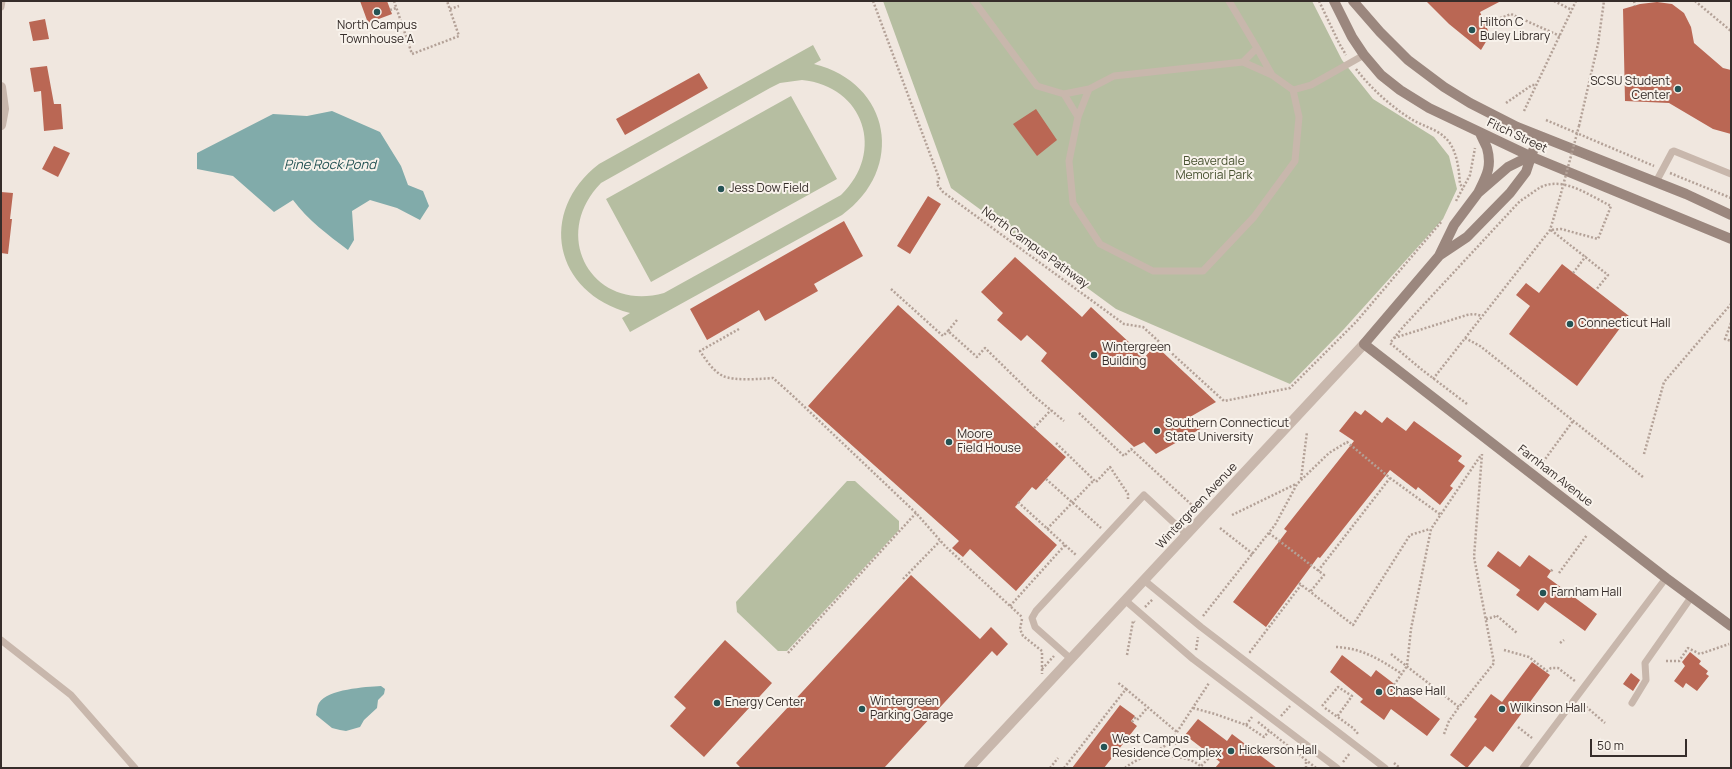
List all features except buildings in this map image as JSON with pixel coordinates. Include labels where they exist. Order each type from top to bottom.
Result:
[{"type":"street","name":"Fitch Street","points":[[1334,1],[1352,37],[1364,55],[1381,75],[1400,90],[1429,108],[1530,156],[1731,239]]},
{"type":"street","name":"Fitch Street","points":[[1353,1],[1380,32],[1408,60],[1444,87],[1496,117],[1538,136],[1656,182],[1731,215]]},
{"type":"street","points":[[1,87],[4,109],[1,125]]},
{"type":"street","points":[[1478,193],[1489,170],[1488,152],[1480,133]]},
{"type":"street","name":"Wintergreen Avenue","points":[[1438,256],[1467,237],[1510,193],[1526,172],[1530,156],[1538,136]]},
{"type":"street","name":"Wintergreen Avenue","points":[[969,768],[1364,344],[1438,256],[1454,225],[1478,193],[1508,167],[1530,156]]},
{"type":"street","name":"Farnham Avenue","points":[[1364,344],[1666,578],[1731,626]]},
{"type":"lane","points":[[1,7],[2,1]]},
{"type":"lane","points":[[974,1],[1037,86],[1064,94],[1088,89],[1114,76],[1243,62],[1272,75],[1293,90],[1299,117],[1295,161],[1254,217],[1203,271],[1153,271],[1100,244],[1073,203],[1069,161],[1078,117],[1088,89]]},
{"type":"lane","points":[[1229,1],[1272,75]]},
{"type":"lane","points":[[1243,62],[1257,48]]},
{"type":"lane","points":[[1293,90],[1311,85],[1364,55]]},
{"type":"lane","points":[[1064,94],[1078,117]]},
{"type":"lane","points":[[1656,182],[1672,152],[1731,174]]},
{"type":"lane","points":[[1071,660],[1036,627],[1032,618],[1036,611],[1144,496],[1187,535]]},
{"type":"lane","points":[[1523,768],[1666,578]]},
{"type":"lane","points":[[1145,580],[1201,627],[1385,768]]},
{"type":"lane","points":[[1632,703],[1646,680],[1645,663],[1692,596]]},
{"type":"lane","points":[[1126,601],[1193,659],[1339,766]]},
{"type":"lane","points":[[1,640],[71,695],[136,768]]},
{"type":"path","points":[[394,1],[412,54],[459,36],[447,1]]},
{"type":"path","name":"North Campus Pathway","points":[[873,1],[940,178],[937,184],[942,192],[1124,324],[1143,327],[1224,401],[1290,388],[1356,322],[1447,216]]},
{"type":"path","points":[[1554,1],[1572,10]]},
{"type":"path","points":[[1524,111],[1576,1]]},
{"type":"path","points":[[1423,390],[1550,230],[1579,126],[1598,44],[1604,1]]},
{"type":"path","points":[[1634,1],[1635,6]]},
{"type":"path","points":[[1695,1],[1731,31]]},
{"type":"path","points":[[450,9],[459,6]]},
{"type":"path","points":[[390,10],[396,8]]},
{"type":"path","points":[[1485,24],[1511,14],[1560,36]]},
{"type":"path","points":[[1506,103],[1532,85],[1536,85]]},
{"type":"path","points":[[1546,120],[1731,198]]},
{"type":"path","points":[[1456,203],[1470,174],[1473,151],[1476,145]]},
{"type":"path","points":[[1467,404],[1390,343],[1403,327],[1520,201],[1540,188],[1554,184],[1569,186],[1611,206],[1598,239],[1561,229],[1550,230]]},
{"type":"path","points":[[1550,230],[1586,256],[1608,275],[1596,290]]},
{"type":"path","points":[[1573,273],[1586,256]]},
{"type":"path","points":[[892,289],[942,336],[957,320]]},
{"type":"path","points":[[1644,454],[1664,382],[1731,304]]},
{"type":"path","points":[[1394,338],[1467,315],[1474,314],[1482,316]]},
{"type":"path","points":[[1731,323],[1725,339],[1731,341]]},
{"type":"path","points":[[738,329],[700,351],[708,363],[724,376],[747,379],[773,378],[916,513],[940,541],[1022,617]]},
{"type":"path","points":[[948,331],[978,357],[985,348],[1050,410],[1064,421]]},
{"type":"path","points":[[1465,338],[1480,346],[1643,477]]},
{"type":"path","points":[[1034,428],[1050,410]]},
{"type":"path","points":[[1079,413],[1124,456],[1131,449],[1193,506]]},
{"type":"path","points":[[1542,462],[1573,421]]},
{"type":"path","points":[[1301,479],[1307,432]]},
{"type":"path","points":[[1203,616],[1269,533],[1301,479],[1329,453],[1347,442],[1390,478],[1441,515]]},
{"type":"path","points":[[1394,684],[1407,666],[1412,628],[1431,528],[1482,454],[1474,556],[1494,663],[1449,721],[1444,734]]},
{"type":"path","points":[[1318,571],[1390,478]]},
{"type":"path","points":[[1046,479],[1101,529]]},
{"type":"path","points":[[1048,529],[1094,479]]},
{"type":"path","points":[[1232,515],[1297,484]]},
{"type":"path","points":[[1018,502],[1077,555]]},
{"type":"path","points":[[788,653],[916,513]]},
{"type":"path","points":[[1220,528],[1253,554]]},
{"type":"path","points":[[1250,652],[1300,584],[1353,626],[1410,536],[1431,528]]},
{"type":"path","points":[[1269,533],[1324,575],[1310,592]]},
{"type":"path","points":[[1559,573],[1587,535]]},
{"type":"path","points":[[903,580],[940,541]]},
{"type":"path","points":[[1010,606],[1065,545]]},
{"type":"path","points":[[1145,607],[1154,596]]},
{"type":"path","points":[[1486,619],[1496,615],[1517,633]]},
{"type":"path","points":[[1127,655],[1133,621]]},
{"type":"path","points":[[1195,650],[1199,635]]},
{"type":"path","points":[[1560,643],[1564,640]]},
{"type":"path","points":[[1666,661],[1679,661],[1688,648],[1700,654],[1728,644]]},
{"type":"path","points":[[1336,647],[1347,647],[1374,656],[1402,674]]},
{"type":"path","points":[[1504,650],[1529,657],[1547,671],[1551,668],[1558,668],[1575,681]]},
{"type":"path","points":[[1391,654],[1459,707]]},
{"type":"path","points":[[1042,669],[1054,656]]},
{"type":"path","points":[[1117,682],[1177,732]]},
{"type":"path","points":[[1125,768],[1132,762],[1174,739],[1192,708],[1210,683]]},
{"type":"path","points":[[1322,706],[1338,687],[1352,696],[1337,717]]},
{"type":"path","points":[[1064,768],[1126,690]]},
{"type":"path","points":[[1588,699],[1583,705],[1605,723]]},
{"type":"path","points":[[1281,717],[1290,705]]},
{"type":"path","points":[[1132,722],[1135,718],[1137,720],[1147,708]]},
{"type":"path","points":[[1192,708],[1246,725],[1264,737],[1273,726]]},
{"type":"path","points":[[1246,712],[1316,768]]},
{"type":"path","points":[[1246,725],[1252,717]]},
{"type":"path","points":[[1518,727],[1532,738]]},
{"type":"path","points":[[1174,739],[1182,758]]},
{"type":"path","points":[[1143,757],[1188,759],[1194,761],[1202,767],[1208,758],[1196,749],[1188,759]]},
{"type":"path","points":[[1339,766],[1351,751]]},
{"type":"path","points":[[1050,768],[1058,758]]},
{"type":"path","points":[[1306,761],[1306,768]]},
{"type":"green space","name":"Beaverdale Memorial Park","points":[[883,1],[1312,1],[1342,60],[1373,99],[1434,137],[1449,156],[1457,189],[1443,219],[1344,329],[1290,384],[1116,309],[951,188]]},
{"type":"green space","points":[[813,45],[821,60],[814,64],[840,74],[860,89],[874,108],[881,129],[882,152],[875,175],[862,196],[842,215],[630,332],[622,318],[630,313],[604,303],[584,288],[570,270],[563,249],[562,227],[567,205],[579,183],[599,164]],"holes":[[[802,80],[823,85],[841,94],[853,108],[862,124],[865,141],[863,160],[855,178],[841,195],[664,293],[639,296],[617,292],[599,281],[586,265],[579,246],[579,225],[586,204],[601,183],[780,83]]]},
{"type":"green space","name":"Jess Dow Field","points":[[791,96],[837,179],[651,282],[606,199]]},
{"type":"green space","points":[[847,481],[855,481],[899,521],[899,530],[787,651],[778,651],[737,612],[736,602]]},
{"type":"water","name":"Pine Rock Pond","points":[[332,111],[380,132],[401,166],[408,185],[423,191],[429,206],[420,220],[397,208],[370,200],[352,211],[354,240],[348,250],[312,221],[293,200],[274,212],[233,176],[197,169],[197,153],[273,114],[307,116]]},
{"type":"water","points":[[381,686],[385,689],[384,694],[378,700],[377,708],[364,720],[360,727],[346,731],[332,728],[316,715],[319,703],[330,695],[347,690]]},
{"type":"place","name":"North Campus Townhouse A","points":[[377,12]]},
{"type":"place","name":"Hilton C Buley Library","points":[[1472,30]]},
{"type":"place","name":"SCSU Student Center","points":[[1678,89]]},
{"type":"place","name":"Jess Dow Field","points":[[721,189]]},
{"type":"place","name":"Connecticut Hall","points":[[1570,324]]},
{"type":"place","name":"Wintergreen Building","points":[[1094,355]]},
{"type":"place","name":"Southern Connecticut State University","points":[[1157,431]]},
{"type":"place","name":"Moore Field House","points":[[949,442]]},
{"type":"place","name":"Farnham Hall","points":[[1543,593]]},
{"type":"place","name":"Chase Hall","points":[[1379,692]]},
{"type":"place","name":"Energy Center","points":[[717,703]]},
{"type":"place","name":"Wintergreen Parking Garage","points":[[862,709]]},
{"type":"place","name":"Wilkinson Hall","points":[[1502,709]]},
{"type":"place","name":"West Campus Residence Complex","points":[[1104,747]]},
{"type":"place","name":"Hickerson Hall","points":[[1231,751]]}]
